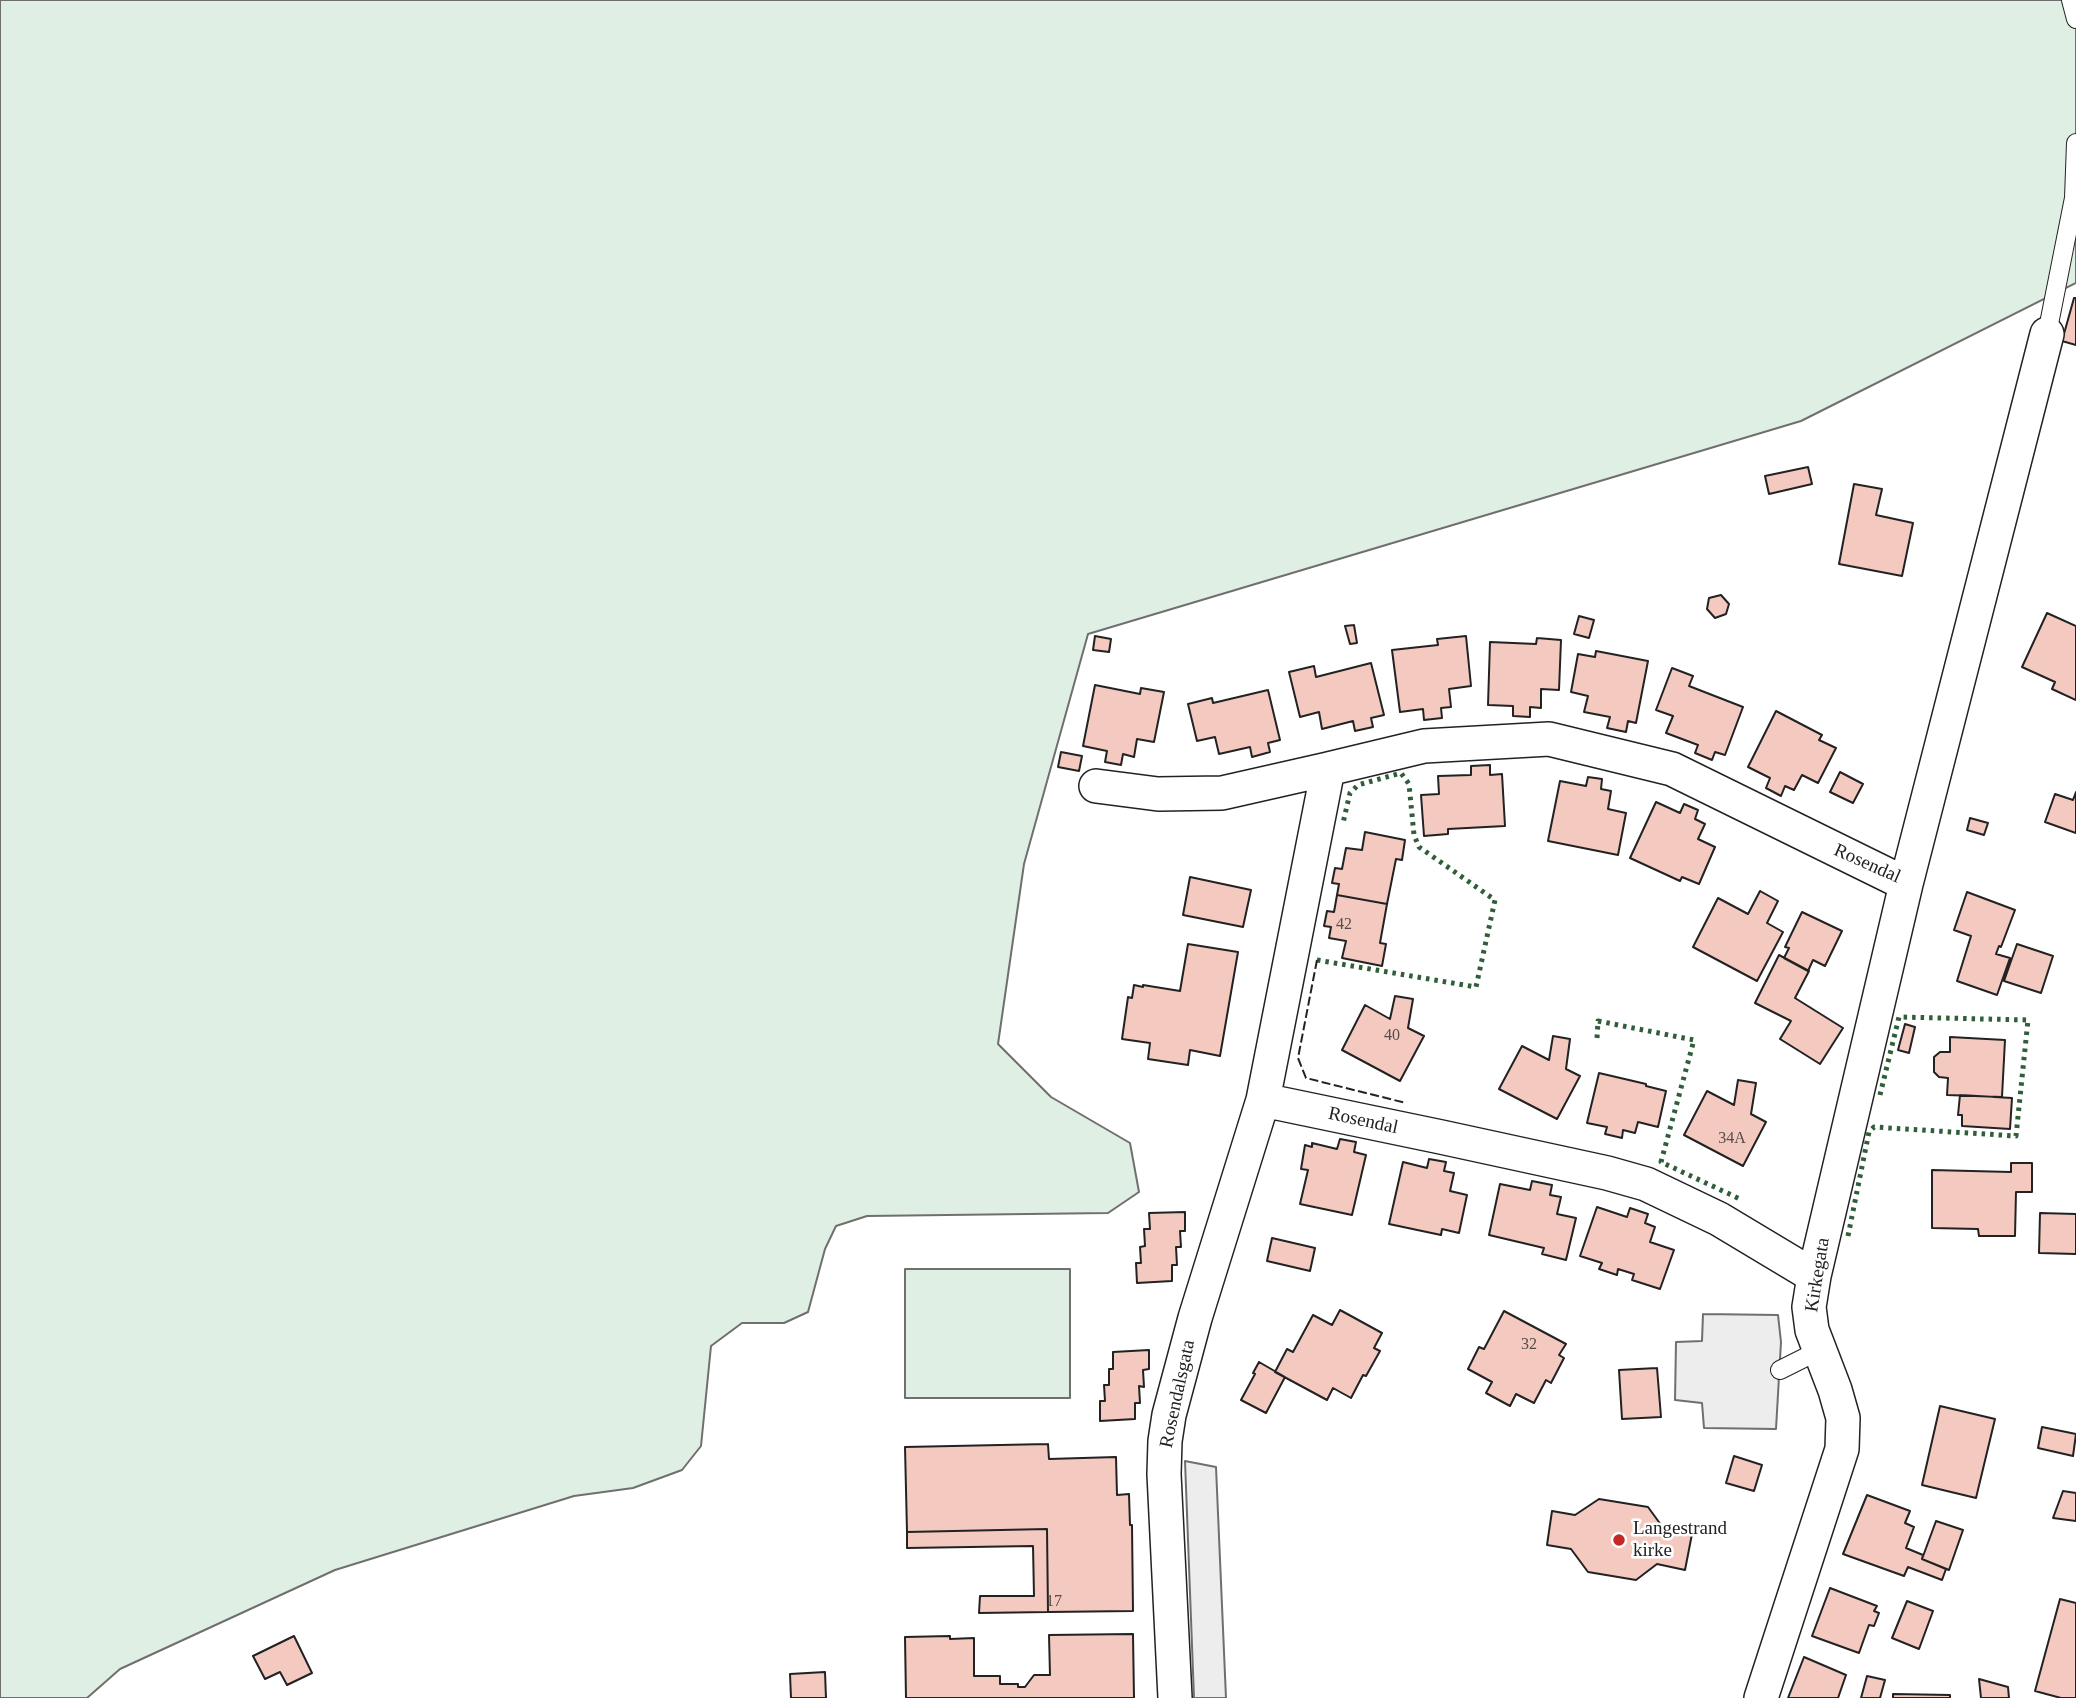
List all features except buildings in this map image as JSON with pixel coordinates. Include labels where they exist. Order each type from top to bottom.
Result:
[{"type":"street","name":"Rosendal","points":[[1096,786],[1158,794],[1222,793],[1424,746],[1549,740],[1672,769],[1906,884],[2047,334]]},
{"type":"street","points":[[1263,1101],[1328,769]]},
{"type":"street","name":"Kirkegata","points":[[1760,1698],[1842,1450],[1843,1418],[1835,1390],[1818,1351],[1809,1307],[1906,884]]},
{"type":"street","name":"Rosendal","points":[[1263,1101],[1466,1142],[1646,1184],[1719,1219],[1814,1276]]},
{"type":"street","name":"Rosendalsgata","points":[[1175,1698],[1164,1474],[1167,1428],[1195,1318],[1263,1101]]},
{"type":"lane","points":[[2071,0],[2076,19]]},
{"type":"lane","points":[[2047,334],[2074,198],[2076,144]]},
{"type":"lane","points":[[1780,1370],[1818,1351]]},
{"type":"green space","points":[[0,0],[2076,0],[2076,283],[1801,421],[1088,634],[1024,864],[998,1044],[1051,1097],[1130,1143],[1139,1192],[1108,1213],[867,1216],[836,1226],[825,1249],[808,1312],[784,1323],[742,1323],[711,1346],[701,1446],[682,1470],[633,1488],[574,1496],[335,1570],[120,1669],[87,1698],[0,1698]]},
{"type":"green space","points":[[905,1269],[1070,1269],[1070,1398],[905,1398]]},
{"type":"shaded area","points":[[1703,1314],[1778,1315],[1781,1342],[1776,1429],[1704,1428],[1702,1403],[1675,1400],[1676,1342],[1702,1341]]},
{"type":"shaded area","points":[[1185,1461],[1216,1467],[1226,1698],[1194,1698]]},
{"type":"hedge","points":[[1317,960],[1476,987],[1495,900],[1419,847],[1414,835],[1409,784],[1401,773],[1358,785],[1350,793],[1343,823]]},
{"type":"hedge","points":[[1848,1236],[1869,1132],[1874,1127],[2016,1136],[2028,1020],[1899,1017],[1880,1095]]},
{"type":"hedge","points":[[1597,1038],[1598,1021],[1694,1040],[1661,1162],[1740,1199]]},
{"type":"fence","points":[[1317,960],[1298,1058],[1306,1078],[1406,1103]]},
{"type":"place","name":"Langestrand kirke","points":[[1619,1540]]}]
